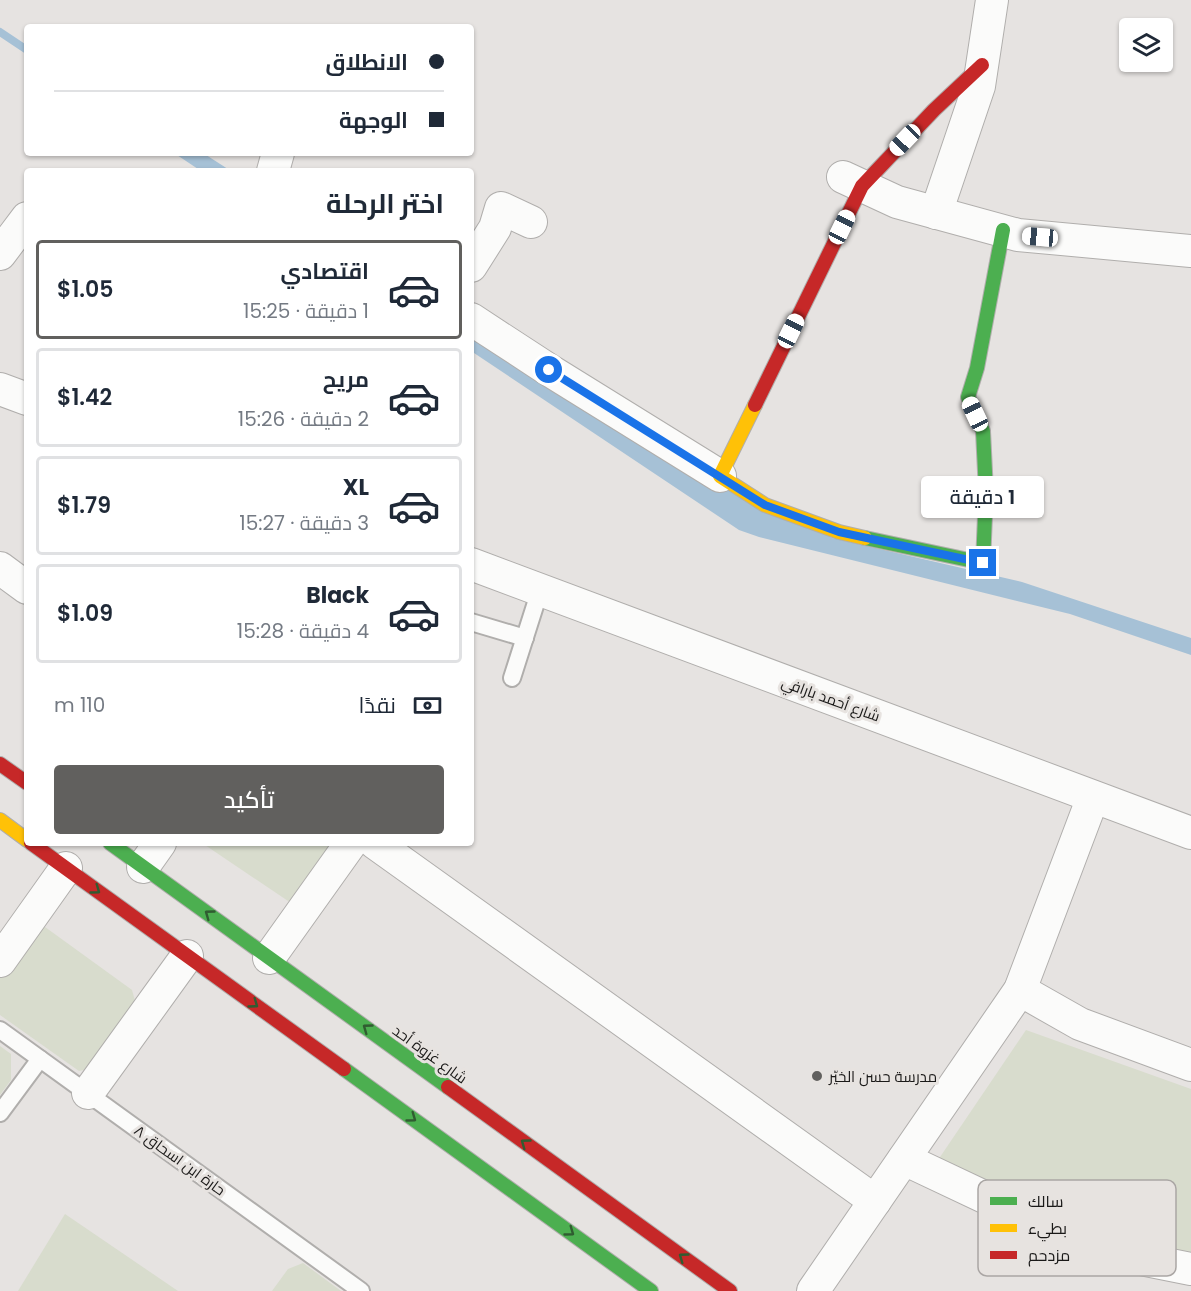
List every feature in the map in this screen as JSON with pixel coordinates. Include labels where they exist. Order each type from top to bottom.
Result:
[{"type":"main road","points":[[982,65],[852,182],[720,476],[765,505],[839,532],[983,563],[986,492],[983,431],[968,398],[977,368],[1003,230]]},
{"type":"main road","points":[[0,764],[24,781]]},
{"type":"main road","points":[[0,820],[24,838]]},
{"type":"main road","points":[[35,846],[651,1291]]},
{"type":"main road","name":"شارع غزوة أحد","points":[[120,846],[151,855],[269,958],[730,1291]]},
{"type":"street","points":[[936,213],[979,86],[992,0]]},
{"type":"street","points":[[852,182],[897,201],[1018,234],[1191,251]]},
{"type":"street","points":[[474,261],[495,228],[501,208],[531,222]]},
{"type":"street","points":[[0,254],[24,222]]},
{"type":"street","points":[[474,321],[720,476]]},
{"type":"street","points":[[0,389],[24,398]]},
{"type":"street","name":"شارع أحمد بارافي","points":[[474,565],[1191,833]]},
{"type":"street","points":[[0,568],[24,586]]},
{"type":"street","points":[[813,1291],[1020,990],[1094,797]]},
{"type":"street","points":[[269,958],[349,846]]},
{"type":"street","points":[[379,846],[875,1201]]},
{"type":"street","points":[[0,961],[66,868]]},
{"type":"street","points":[[88,1093],[187,956]]},
{"type":"street","points":[[1020,990],[1080,1024],[1191,1065]]},
{"type":"street","points":[[904,1159],[978,1194]]},
{"type":"street","points":[[1176,1266],[1191,1269]]},
{"type":"lane","points":[[512,678],[540,590]]},
{"type":"lane","points":[[474,623],[525,638]]},
{"type":"lane","name":"حارة ابن اسحاق ٨","points":[[0,1030],[361,1291]]},
{"type":"lane","points":[[0,1113],[40,1059]]},
{"type":"shaded area","points":[[206,846],[332,846],[291,903]]},
{"type":"shaded area","points":[[45,927],[132,990],[137,1008],[93,1068],[79,1071],[0,1015],[0,976],[35,931]]},
{"type":"shaded area","points":[[1026,1030],[1191,1089],[1191,1259],[1176,1254],[1176,1180],[980,1180],[938,1160]]},
{"type":"shaded area","points":[[0,1046],[11,1054],[11,1080],[0,1095]]},
{"type":"shaded area","points":[[65,1214],[178,1291],[18,1291]]},
{"type":"shaded area","points":[[303,1263],[341,1291],[272,1291],[288,1269]]},
{"type":"water","points":[[178,156],[208,156],[226,168],[196,168]]},
{"type":"water","points":[[474,331],[832,538],[1022,582],[1191,638],[1191,655],[1070,614],[759,537],[739,530],[474,353]]},
{"type":"waterway","points":[[0,32],[24,48]]},
{"type":"traffic: fast","points":[[865,538],[983,563],[986,492],[983,431],[968,397],[977,368],[1003,230]]},
{"type":"traffic: fast","points":[[114,846],[448,1087]]},
{"type":"traffic: fast","points":[[344,1069],[651,1291]]},
{"type":"traffic: slow","points":[[755,405],[720,476],[765,505],[839,532],[865,538]]},
{"type":"traffic: slow","points":[[0,820],[24,838]]},
{"type":"traffic: jam","points":[[755,405],[862,186],[934,110],[982,65]]},
{"type":"traffic: jam","points":[[0,764],[24,781]]},
{"type":"traffic: jam","points":[[35,846],[344,1069]]},
{"type":"traffic: jam","points":[[448,1087],[730,1291]]},
{"type":"place","name":"مدرسة حسن الخيّر","points":[[817,1076]]},
{"type":"route","points":[[549,370],[765,505],[839,532],[983,563]]}]
